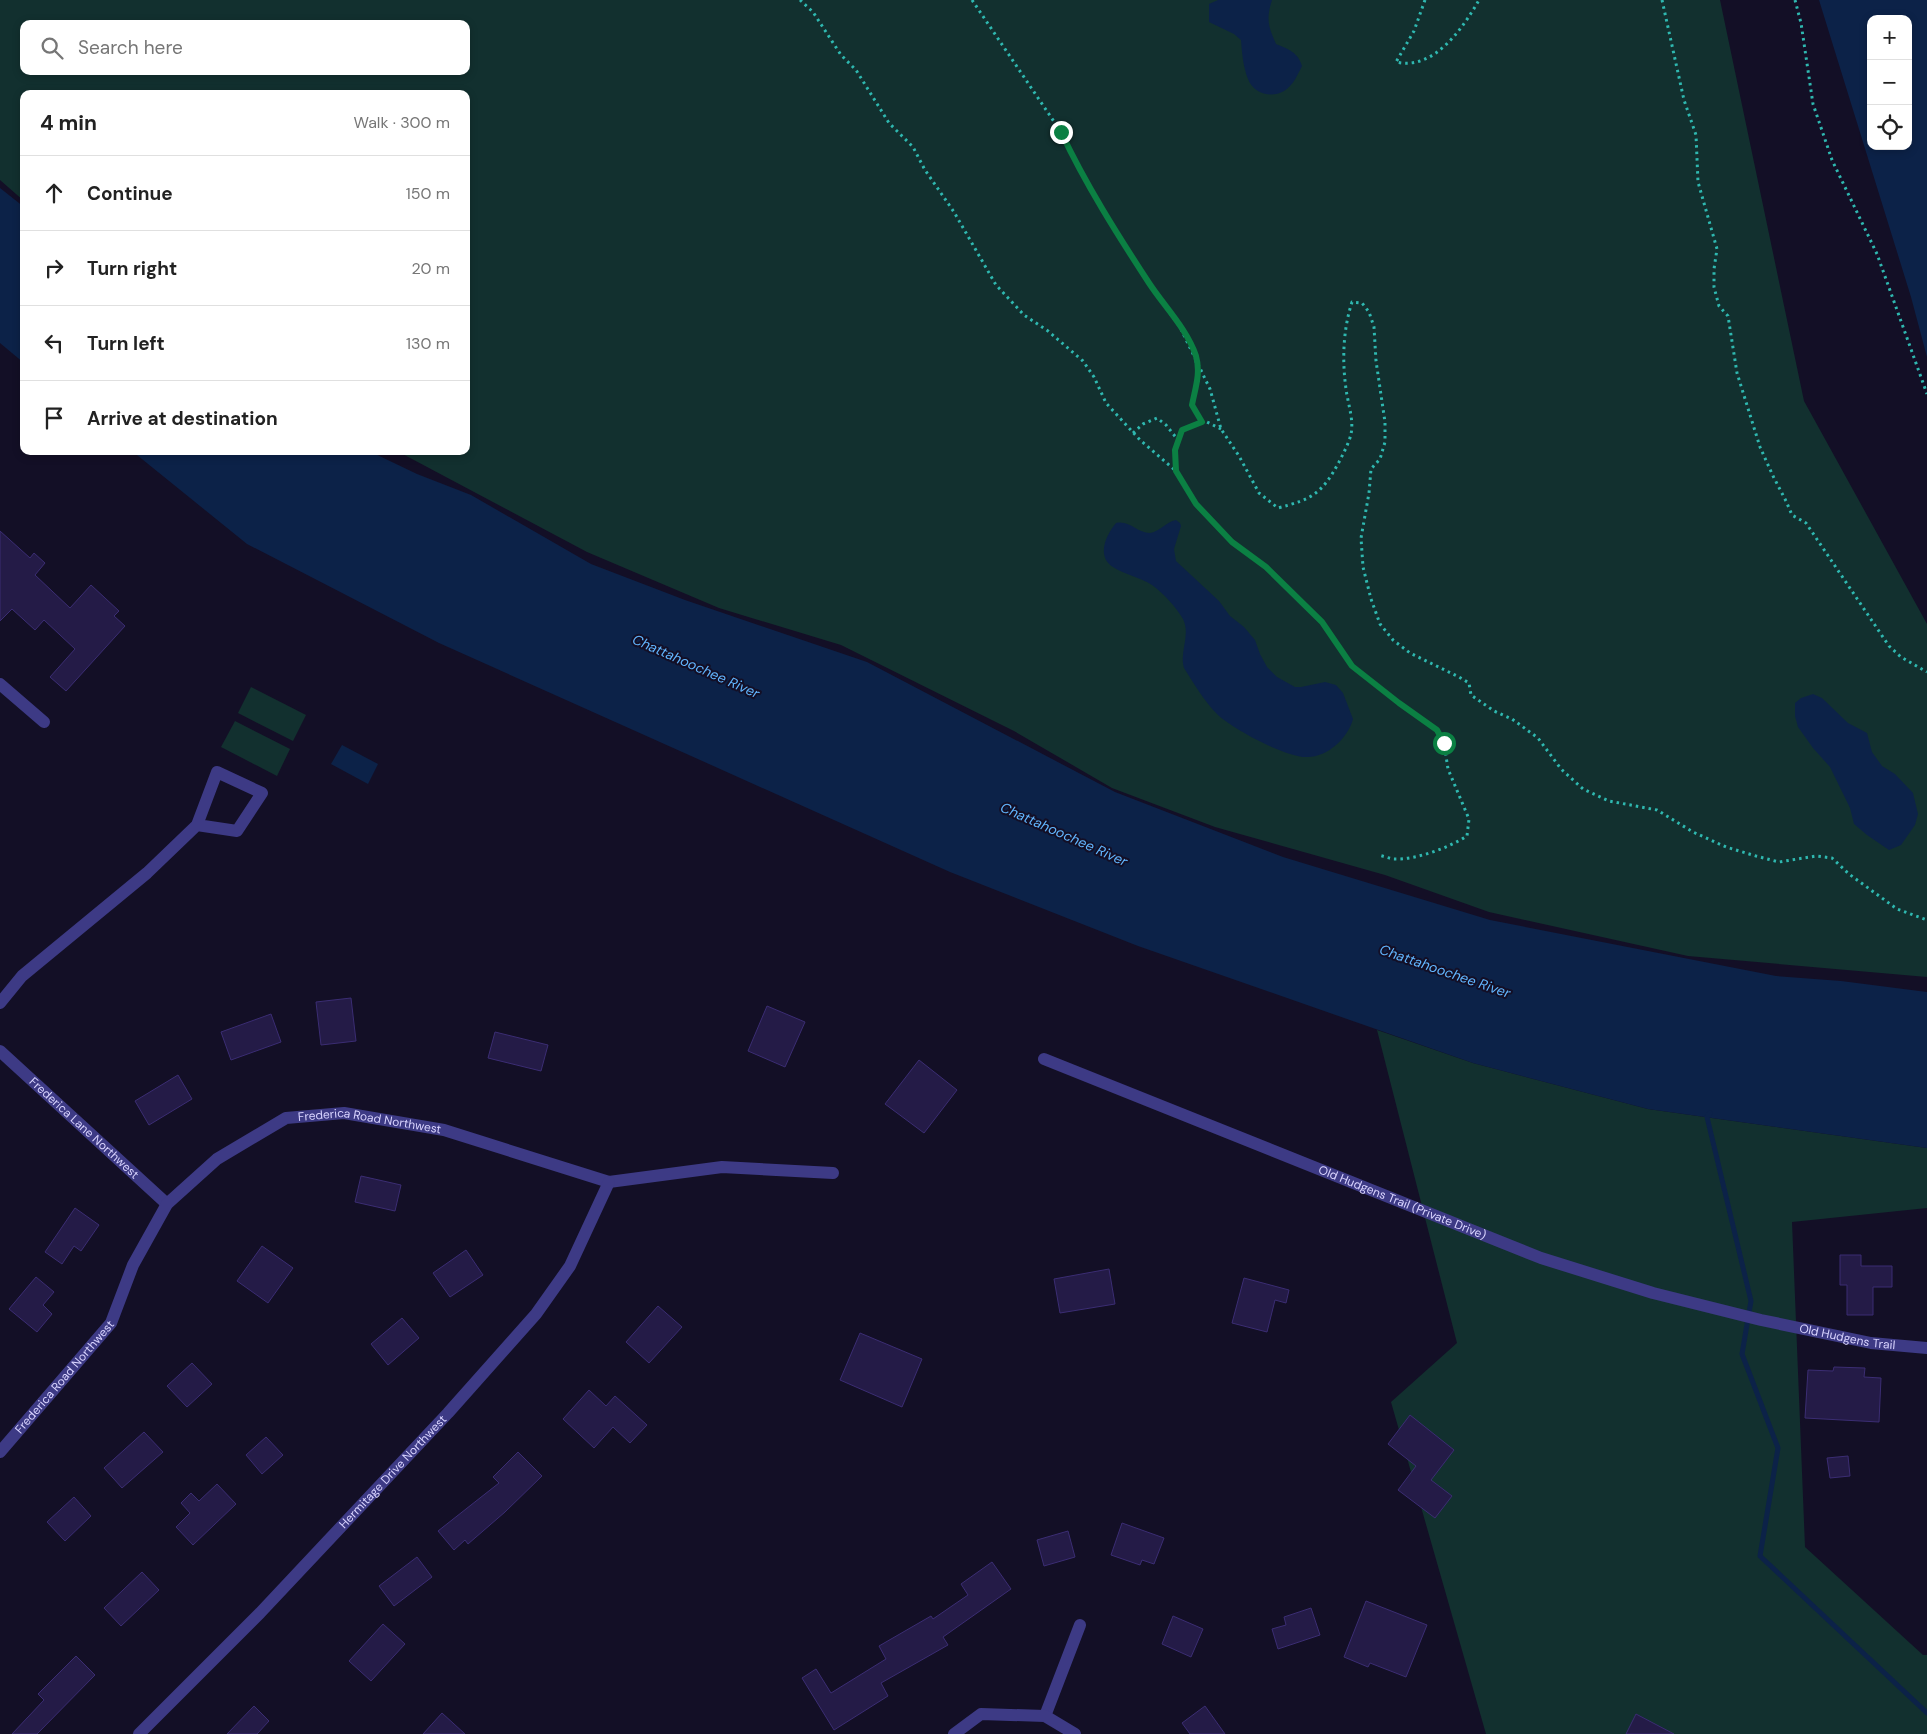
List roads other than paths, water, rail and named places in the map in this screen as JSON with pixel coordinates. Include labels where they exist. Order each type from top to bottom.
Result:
[{"type":"street","points":[[0,684],[44,722]]},
{"type":"street","points":[[0,1003],[22,976],[147,873],[197,825],[217,772],[262,793],[237,831],[197,825]]},
{"type":"street","name":"Frederica Lane Northwest","points":[[0,1051],[167,1204]]},
{"type":"street","name":"Old Hudgens Trail (Private Drive)","points":[[1044,1059],[1541,1258],[1653,1293],[1765,1321]]},
{"type":"street","name":"Frederica Road Northwest","points":[[0,1452],[111,1323],[133,1265],[167,1204],[217,1159],[286,1118],[344,1113],[444,1130],[609,1182],[722,1167],[833,1173]]},
{"type":"street","name":"Hermitage Drive Northwest","points":[[139,1734],[260,1613],[441,1420],[536,1314],[570,1266],[609,1182]]},
{"type":"street","name":"Old Hudgens Trail","points":[[1765,1321],[1871,1343],[1927,1348]]},
{"type":"street","points":[[1045,1716],[1080,1625]]},
{"type":"street","points":[[954,1734],[981,1714],[1045,1716],[1074,1734]]},
{"type":"water","points":[[1218,0],[1272,0],[1269,22],[1276,44],[1295,54],[1302,66],[1295,80],[1287,89],[1279,93],[1268,94],[1258,91],[1250,84],[1246,74],[1241,40],[1234,34],[1209,22],[1209,4]]},
{"type":"water","points":[[1819,0],[1927,0],[1927,357],[1911,297]]},
{"type":"water","points":[[0,188],[20,204],[20,360],[0,343]]},
{"type":"water","name":"Chattahoochee River","points":[[137,455],[377,455],[417,474],[471,495],[591,564],[685,600],[867,662],[1115,792],[1283,857],[1490,920],[1776,976],[1841,981],[1927,992],[1927,1148],[1648,1109],[1473,1063],[1138,946],[950,872],[439,643],[247,544]]},
{"type":"water","points":[[1176,520],[1181,526],[1174,549],[1176,561],[1219,601],[1230,616],[1244,627],[1255,640],[1267,667],[1277,677],[1295,687],[1325,682],[1336,685],[1343,693],[1353,719],[1346,733],[1335,746],[1321,754],[1306,757],[1285,752],[1225,721],[1204,699],[1184,668],[1183,656],[1186,631],[1183,619],[1177,610],[1152,585],[1113,567],[1105,557],[1104,551],[1106,539],[1116,523],[1125,523],[1150,533]]},
{"type":"water","points":[[1813,694],[1822,698],[1848,723],[1867,733],[1872,752],[1882,766],[1895,774],[1913,793],[1918,814],[1915,825],[1901,845],[1889,850],[1854,824],[1850,808],[1830,767],[1798,727],[1795,716],[1795,703],[1801,698]]},
{"type":"water","points":[[342,745],[378,764],[368,784],[331,764]]},
{"type":"waterway","points":[[1710,1113],[1707,1117],[1751,1301],[1742,1354],[1778,1448],[1760,1556],[1927,1713]]}]
